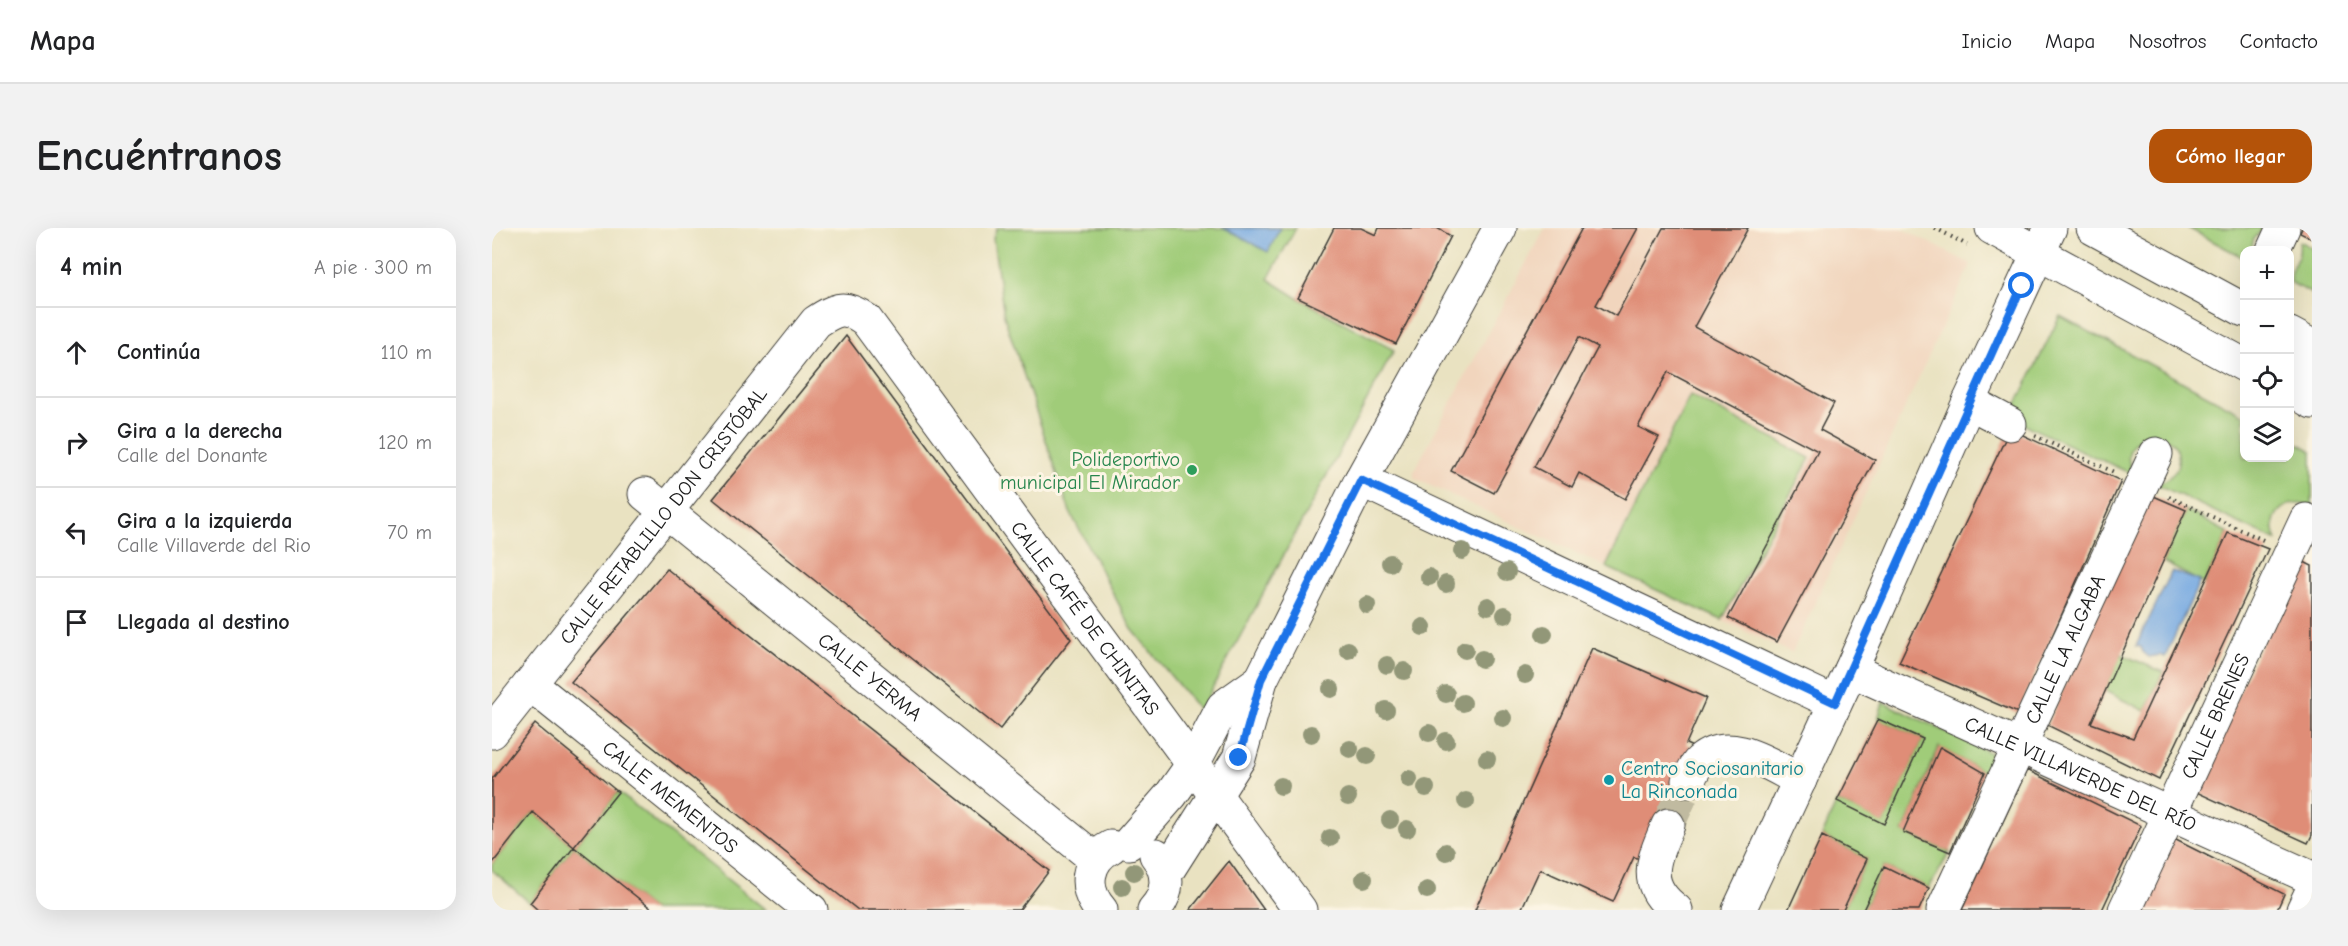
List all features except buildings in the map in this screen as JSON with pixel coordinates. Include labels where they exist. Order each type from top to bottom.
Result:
[{"type":"street","points":[[1166,873],[1239,758],[1261,680],[1361,480],[1500,228]]},
{"type":"street","points":[[1992,228],[2041,236],[2240,339]]},
{"type":"street","points":[[2093,228],[2240,307]]},
{"type":"street","points":[[2275,246],[2283,228]]},
{"type":"street","points":[[2041,236],[2240,362]]},
{"type":"street","points":[[1739,910],[1851,670],[2041,236]]},
{"type":"street","name":"CALLE RETABLILLO DON CRISTÓBAL","points":[[492,732],[530,684],[656,503],[816,322],[831,312],[842,309]]},
{"type":"street","name":"CALLE CAFÉ DE CHINITAS","points":[[842,309],[854,312],[866,320],[1216,795]]},
{"type":"street","points":[[2294,337],[2312,346]]},
{"type":"street","points":[[2294,367],[2312,376]]},
{"type":"street","points":[[2294,392],[2312,402]]},
{"type":"street","points":[[1969,402],[2010,424]]},
{"type":"street","name":"CALLE LA ALGABA","points":[[1943,910],[2156,454]]},
{"type":"street","points":[[1361,480],[1835,703]]},
{"type":"street","name":"CALLE YERMA","points":[[656,503],[1095,860]]},
{"type":"street","name":"CALLE BRENES","points":[[2125,910],[2306,520]]},
{"type":"street","name":"CALLE VILLAVERDE DEL RÍO","points":[[1851,670],[2312,878]]},
{"type":"street","points":[[1129,843],[1171,795],[1193,764],[1223,707],[1261,680]]},
{"type":"street","name":"CALLE MEMENTOS","points":[[530,684],[811,910]]},
{"type":"street","points":[[1688,782],[1698,762],[1714,753],[1738,750],[1800,780]]},
{"type":"street","points":[[1216,795],[1300,910]]},
{"type":"street","points":[[1668,825],[1652,864],[1653,880],[1662,900],[1676,910]]},
{"type":"street","points":[[1092,906],[1089,879],[1095,860],[1116,844],[1129,843],[1142,845],[1154,852],[1166,873],[1163,898],[1154,910]]},
{"type":"street","points":[[2303,910],[2312,891]]},
{"type":"shaded area","points":[[1545,228],[1901,228],[1971,264],[1792,653],[1414,478],[1414,471]]},
{"type":"green space","name":"Polideportivo municipal El Mirador","points":[[997,228],[1296,228],[1268,279],[1298,298],[1394,350],[1200,711],[1132,629],[1070,512],[1004,316],[993,238]]},
{"type":"green space","points":[[2188,228],[2264,228],[2254,238],[2252,246],[2240,246],[2240,256]]},
{"type":"green space","points":[[2299,241],[2312,248],[2312,294],[2294,284],[2294,264]]},
{"type":"green space","points":[[2060,316],[2240,413],[2240,462],[2294,462],[2294,441],[2312,451],[2312,507],[2294,504],[2281,510],[2276,515],[2274,523],[2277,541],[2156,484],[2170,477],[2177,467],[2177,449],[2170,440],[2160,436],[2148,436],[2138,440],[2131,448],[2129,460],[2134,475],[2010,418]]},
{"type":"green space","points":[[1690,395],[1810,458],[1722,620],[1606,567]]},
{"type":"green space","points":[[2186,510],[2228,533],[2204,584],[2163,562]]},
{"type":"green space","points":[[2121,654],[2163,672],[2145,711],[2105,691]]},
{"type":"green space","points":[[1883,702],[1993,754],[1985,773],[1939,747],[1903,832],[1950,852],[1929,888],[1884,866],[1863,910],[1843,910],[1867,859],[1822,836],[1837,801],[1884,823],[1923,739],[1878,719]]},
{"type":"green space","points":[[618,792],[766,910],[653,910],[574,847]]},
{"type":"green space","points":[[533,812],[574,847],[530,903],[492,870],[492,864]]},
{"type":"water","points":[[1223,228],[1280,228],[1268,252]]},
{"type":"water","points":[[2172,571],[2200,581],[2165,657],[2160,655],[2149,657],[2141,647],[2136,646]]},
{"type":"tunnel","points":[[1668,825],[1688,781]]},
{"type":"place","name":"Polideportivo municipal El Mirador","points":[[1192,470]]},
{"type":"place","name":"Centro Sociosanitario La Rinconada","points":[[1609,780]]},
{"type":"route","points":[[1239,758],[1261,680],[1361,480],[1835,703],[2022,286]]}]
